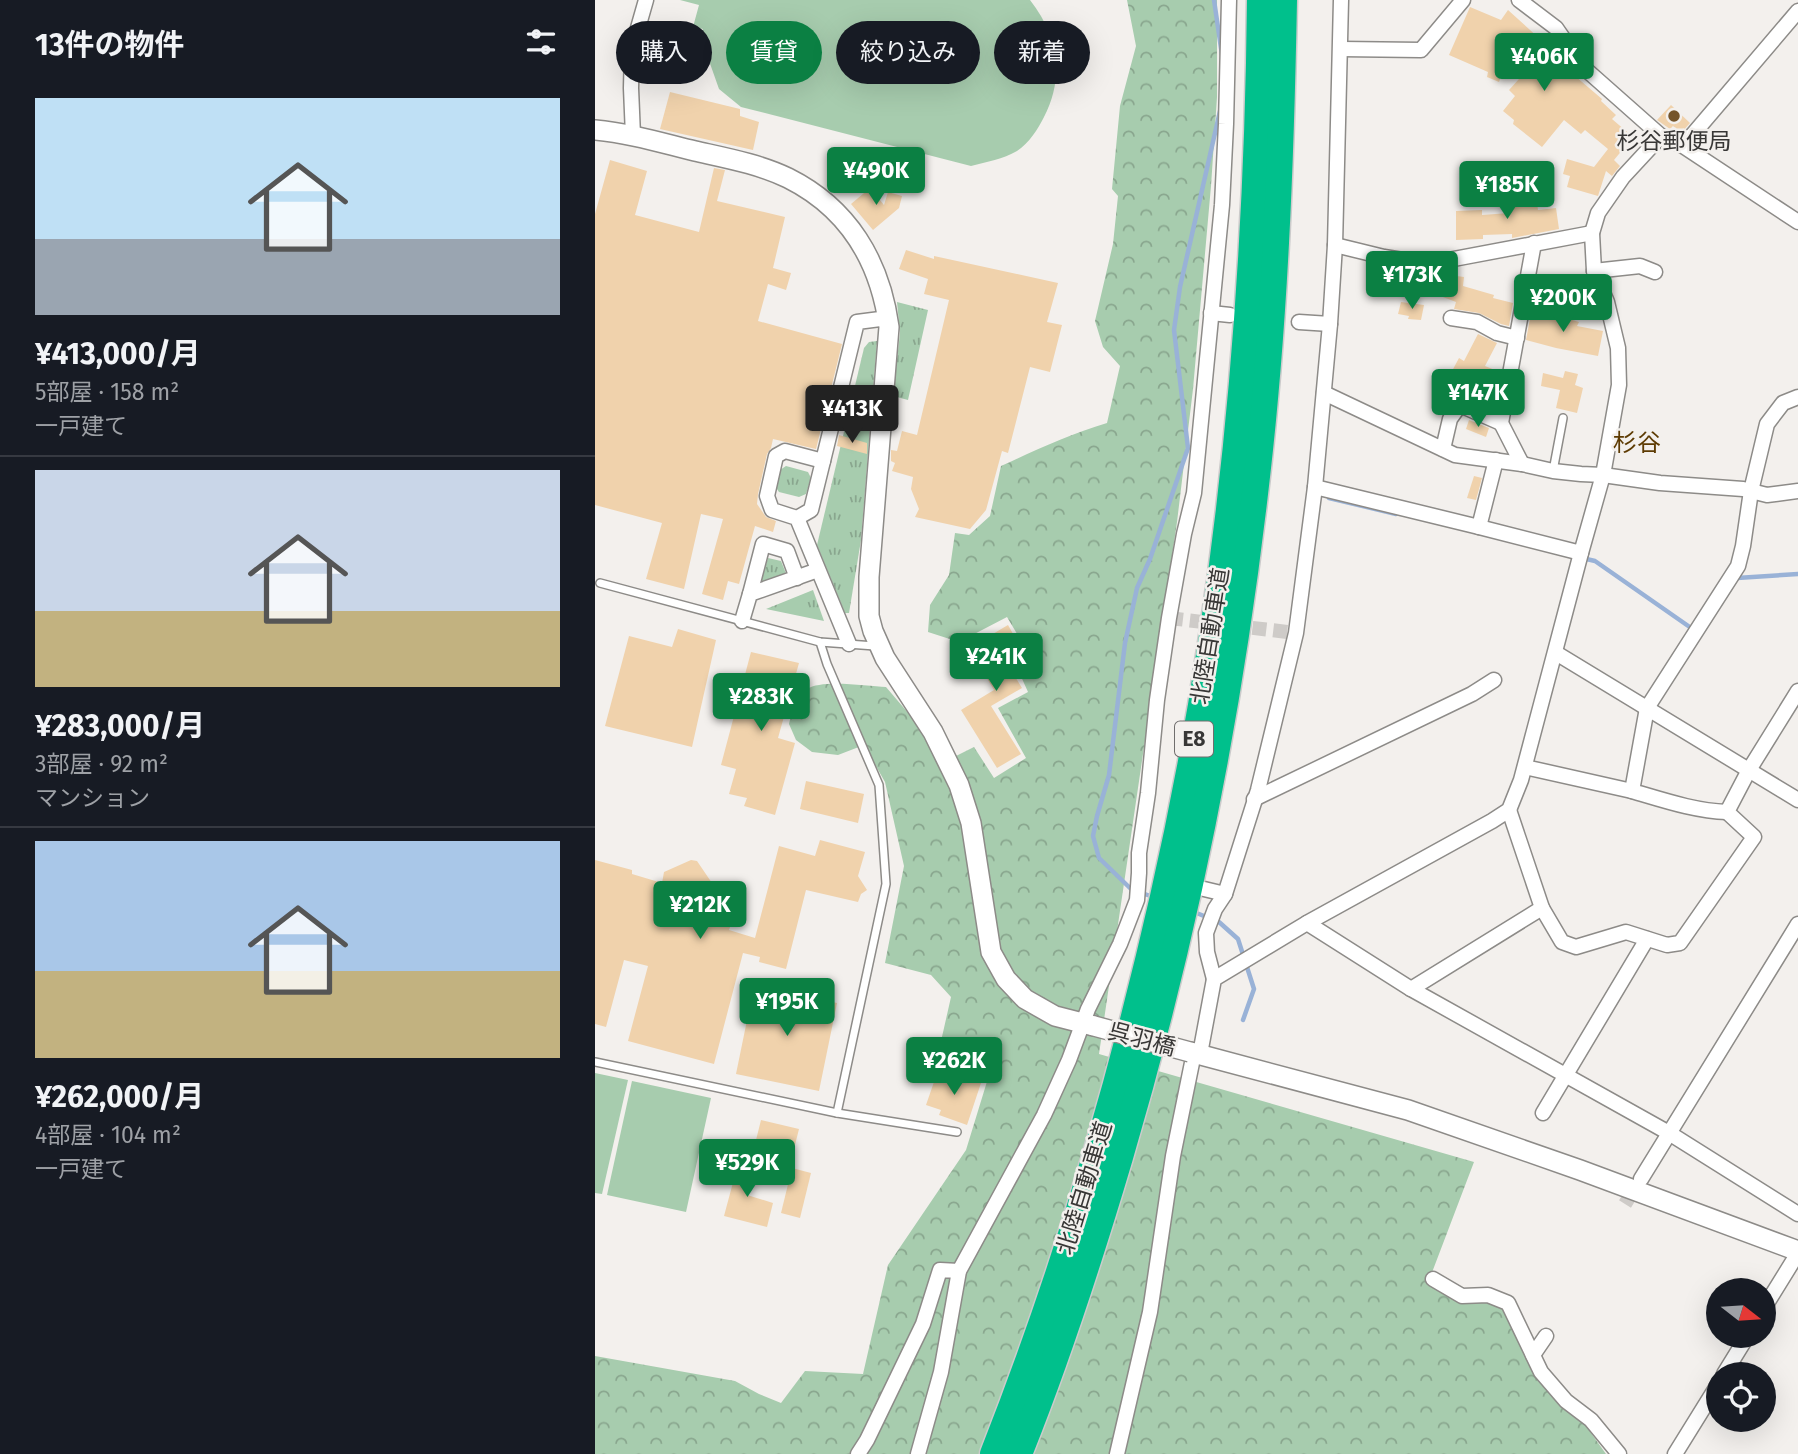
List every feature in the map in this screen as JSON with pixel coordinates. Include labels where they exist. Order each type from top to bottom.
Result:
[{"type":"highway","name":"北陸自動車道","points":[[993,1454],[1044,1315],[1110,1104],[1163,895],[1186,782],[1219,586],[1242,372],[1257,138],[1260,0]]},
{"type":"highway","name":"北陸自動車道","points":[[1019,1454],[1069,1319],[1133,1112],[1187,901],[1229,688],[1253,509],[1268,369],[1284,0]]},
{"type":"street","points":[[633,136],[632,49],[646,0]]},
{"type":"street","points":[[918,1454],[941,1372],[959,1271],[1044,1115],[1088,1024],[1087,1009],[1120,944],[1145,874],[1139,853],[1157,699],[1184,534],[1194,493],[1224,164],[1229,0]]},
{"type":"street","points":[[1112,1451],[1150,1312],[1173,1156],[1214,979],[1207,952],[1206,933],[1215,909],[1225,894],[1254,799],[1296,633],[1315,486],[1330,324],[1335,245],[1341,0]]},
{"type":"street","points":[[1341,49],[1422,50],[1463,0]]},
{"type":"street","points":[[1519,0],[1556,28],[1583,67],[1661,136],[1683,146],[1798,222]]},
{"type":"street","points":[[1683,146],[1798,10]]},
{"type":"street","name":"呉羽橋","points":[[595,130],[633,136],[741,162],[786,177],[814,194],[844,219],[864,248],[874,269],[888,318],[887,365],[869,577],[869,616],[885,659],[933,732],[958,785],[971,823],[991,952],[1006,979],[1025,999],[1055,1016],[1408,1110],[1580,1170],[1798,1252]]},
{"type":"street","points":[[1214,979],[1307,923],[1509,810],[1525,767],[1603,475],[1619,385],[1618,348],[1607,302],[1594,271],[1592,233],[1598,213],[1623,177],[1661,136]]},
{"type":"street","points":[[1335,245],[1427,264],[1592,233]]},
{"type":"street","points":[[1521,464],[1501,423],[1534,243]]},
{"type":"street","points":[[1594,271],[1640,266],[1655,272]]},
{"type":"street","points":[[1211,313],[1230,315]]},
{"type":"street","points":[[823,461],[785,451],[776,456],[767,496],[772,510],[797,518],[811,510],[823,461],[857,322],[888,318]]},
{"type":"street","points":[[1451,318],[1477,322],[1517,338]]},
{"type":"street","points":[[1299,322],[1330,324]]},
{"type":"street","points":[[1324,393],[1455,455],[1553,471],[1743,489],[1767,495],[1798,491]]},
{"type":"street","points":[[1632,791],[1647,708],[1738,566],[1767,424],[1783,403],[1798,397]]},
{"type":"street","points":[[1443,449],[1450,419],[1460,405],[1501,423]]},
{"type":"street","points":[[1479,527],[1496,460]]},
{"type":"street","points":[[1315,486],[1581,553]]},
{"type":"street","points":[[797,518],[849,644]]},
{"type":"street","points":[[742,621],[763,544],[787,551],[797,578]]},
{"type":"street","points":[[750,594],[818,570]]},
{"type":"street","points":[[1556,653],[1798,800]]},
{"type":"street","points":[[1254,799],[1472,694],[1494,680]]},
{"type":"street","points":[[1727,812],[1749,770],[1798,691]]},
{"type":"street","points":[[1509,810],[1542,908],[1562,942],[1576,947],[1626,932],[1667,945],[1680,943],[1754,837],[1727,812],[1714,812],[1525,767]]},
{"type":"street","points":[[1204,888],[1225,894]]},
{"type":"street","points":[[1411,989],[1542,908]]},
{"type":"street","points":[[1307,923],[1411,989],[1669,1133],[1798,1214]]},
{"type":"street","points":[[1641,1179],[1798,924]]},
{"type":"street","points":[[1542,1113],[1647,939]]},
{"type":"street","points":[[1776,1288],[1798,1252]]},
{"type":"street","points":[[858,1454],[923,1324],[940,1270],[959,1271]]},
{"type":"street","points":[[1433,1279],[1462,1296],[1488,1296],[1508,1303],[1541,1372],[1566,1401],[1591,1420],[1619,1454]]},
{"type":"street","points":[[1533,1355],[1546,1336]]},
{"type":"street","points":[[1675,1454],[1706,1404]]},
{"type":"lane","points":[[1553,471],[1563,418]]},
{"type":"lane","points":[[600,583],[820,642],[879,646]]},
{"type":"lane","points":[[820,642],[879,785],[886,884],[837,1112]]},
{"type":"lane","points":[[595,1062],[837,1112],[957,1132]]},
{"type":"green space","points":[[680,0],[1030,0],[1044,21],[994,21],[994,84],[1055,84],[1051,102],[1036,131],[1017,151],[971,166],[741,107],[719,89],[712,69],[712,21],[695,21],[699,5]]},
{"type":"green space","points":[[1127,0],[1217,0],[1217,97],[1193,389],[1177,522],[1099,1054],[1474,1162],[1428,1283],[1499,1304],[1606,1454],[595,1454],[595,1356],[735,1381],[781,1403],[805,1371],[863,1374],[888,1265],[966,1150],[989,1075],[937,1059],[951,997],[931,975],[885,963],[904,866],[885,782],[864,745],[838,755],[812,752],[796,740],[789,724],[800,696],[814,686],[833,684],[886,687],[915,721],[942,763],[974,747],[994,778],[1026,758],[998,708],[1028,692],[1019,672],[1033,661],[1007,617],[959,642],[928,632],[930,605],[949,575],[955,533],[969,535],[990,516],[1001,466],[1066,437],[1107,423],[1120,366],[1103,347],[1095,321],[1113,244],[1118,196],[1112,189],[1120,106],[1136,46]]},
{"type":"green space","points":[[897,302],[928,310],[908,400],[893,396],[900,333]]},
{"type":"green space","points":[[877,341],[861,540],[849,613],[845,613],[817,545],[864,348],[869,342]]},
{"type":"green space","points":[[786,466],[808,472],[811,478],[806,494],[799,497],[779,492],[775,486],[780,470]]},
{"type":"green space","points":[[768,558],[781,561],[787,576],[760,585]]},
{"type":"green space","points":[[813,590],[824,621],[766,609]]},
{"type":"green space","points":[[595,1073],[628,1080],[602,1194],[595,1193]]},
{"type":"green space","points":[[632,1081],[711,1098],[686,1212],[607,1195]]},
{"type":"building","points":[[1470,7],[1501,20],[1508,10],[1541,40],[1547,36],[1572,67],[1568,70],[1602,99],[1616,115],[1612,119],[1633,137],[1614,160],[1620,166],[1612,176],[1606,171],[1598,196],[1567,187],[1570,176],[1563,174],[1567,159],[1594,167],[1608,149],[1585,130],[1581,134],[1564,120],[1542,147],[1513,124],[1514,120],[1503,111],[1515,96],[1509,90],[1539,57],[1511,38],[1501,64],[1505,66],[1499,82],[1487,77],[1488,72],[1449,55]]},
{"type":"building","points":[[670,92],[740,109],[740,116],[759,122],[753,150],[660,129]]},
{"type":"building","points":[[1671,105],[1690,123],[1681,133],[1673,126],[1670,129],[1657,120]]},
{"type":"building","points":[[610,160],[647,171],[635,215],[699,232],[714,168],[725,170],[717,201],[785,217],[773,268],[791,273],[786,290],[768,284],[758,321],[842,344],[816,449],[773,439],[767,454],[757,504],[766,517],[776,521],[773,532],[755,526],[739,584],[728,581],[723,600],[702,594],[723,519],[701,514],[684,589],[646,579],[662,523],[595,505],[595,214]]},
{"type":"building","points":[[870,188],[884,205],[888,192],[902,196],[899,208],[873,230],[851,204]]},
{"type":"building","points":[[1536,195],[1538,210],[1556,208],[1559,229],[1512,238],[1512,234],[1483,235],[1483,239],[1456,240],[1456,211],[1482,210],[1482,215],[1509,213],[1508,207],[1518,205],[1517,198]]},
{"type":"building","points":[[906,250],[934,259],[934,256],[1058,283],[1047,322],[1062,325],[1050,372],[1030,367],[1008,453],[1002,451],[986,510],[970,529],[915,517],[919,509],[911,489],[913,477],[892,471],[895,463],[891,461],[891,450],[897,451],[902,431],[917,435],[949,300],[924,294],[928,279],[899,269]]},
{"type":"building","points":[[1423,275],[1464,277],[1463,286],[1513,303],[1509,326],[1479,313],[1454,309],[1456,302],[1422,289]]},
{"type":"building","points":[[1401,302],[1424,305],[1421,320],[1408,319],[1409,316],[1398,314]]},
{"type":"building","points":[[1532,308],[1579,322],[1577,326],[1603,331],[1598,356],[1526,340]]},
{"type":"building","points":[[1478,334],[1497,343],[1485,366],[1500,372],[1494,392],[1497,393],[1491,408],[1444,386],[1459,358],[1464,361]]},
{"type":"building","points":[[1565,371],[1578,374],[1575,385],[1583,388],[1577,413],[1556,408],[1560,390],[1541,386],[1543,373],[1563,378]]},
{"type":"building","points":[[1469,420],[1489,428],[1486,437],[1466,429]]},
{"type":"building","points":[[839,435],[867,443],[867,454],[837,446]]},
{"type":"building","points":[[1474,476],[1482,478],[1476,500],[1467,498]]},
{"type":"building","points":[[1008,625],[1028,660],[1011,670],[1022,688],[991,706],[1021,754],[997,768],[961,710],[994,690],[969,648]]},
{"type":"building","points":[[678,629],[716,640],[692,747],[605,726],[629,636],[672,647]]},
{"type":"building","points":[[751,652],[799,663],[778,738],[795,743],[775,815],[744,806],[747,798],[729,794],[736,769],[721,765]]},
{"type":"building","points":[[806,781],[864,794],[858,823],[800,809]]},
{"type":"building","points":[[820,840],[865,852],[858,876],[867,890],[861,894],[858,902],[806,890],[786,969],[759,962],[760,957],[743,953],[714,1064],[628,1041],[648,966],[624,960],[606,1027],[595,1024],[595,860],[632,870],[632,874],[662,883],[664,872],[691,860],[697,861],[714,886],[712,895],[739,901],[729,930],[755,938],[779,846],[815,856]]},
{"type":"building","points":[[754,986],[837,1003],[819,1091],[736,1074]]},
{"type":"building","points":[[949,1072],[981,1083],[967,1125],[939,1115],[941,1110],[926,1105],[935,1079],[946,1082]]},
{"type":"building","points":[[761,1120],[799,1129],[793,1153],[755,1144]]},
{"type":"building","points":[[739,1160],[755,1164],[747,1195],[773,1203],[767,1227],[724,1216]]},
{"type":"building","points":[[792,1168],[811,1173],[800,1218],[781,1213]]},
{"type":"waterway","points":[[1214,0],[1222,55]]},
{"type":"waterway","points":[[1153,897],[1131,889],[1099,858],[1093,836],[1109,775],[1125,643],[1137,588],[1150,559],[1188,448],[1174,330],[1180,287],[1220,111]]},
{"type":"waterway","points":[[1329,498],[1396,514]]},
{"type":"waterway","points":[[1582,558],[1595,561],[1694,630]]},
{"type":"waterway","points":[[1735,580],[1798,574]]},
{"type":"waterway","points":[[1194,912],[1219,922],[1238,939],[1254,989],[1243,1020]]},
{"type":"tunnel","points":[[1169,618],[1296,633]]},
{"type":"tunnel","points":[[1625,1204],[1638,1183]]},
{"type":"place","name":"杉谷郵便局","points":[[1674,116]]},
{"type":"district","name":"杉谷","points":[[1637,443]]}]
